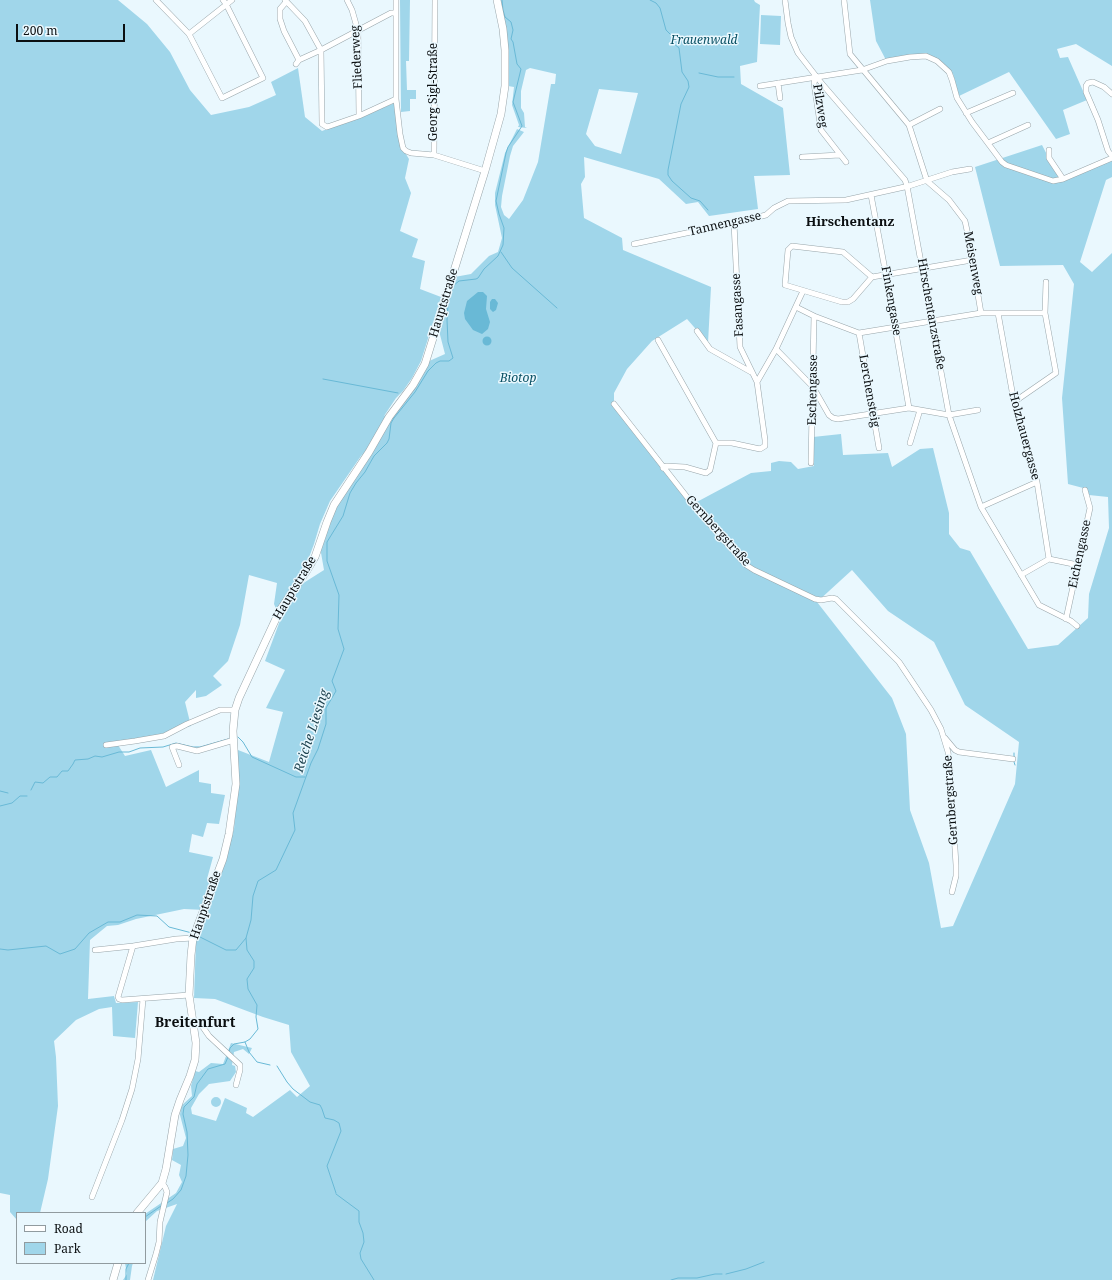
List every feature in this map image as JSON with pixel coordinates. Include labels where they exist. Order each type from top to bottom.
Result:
[{"type":"main road","name":"Hauptstraße","points":[[138,1212],[162,1183],[166,1169],[176,1111],[195,1060],[196,1042],[189,995],[193,938],[223,859],[229,834],[236,784],[233,724],[235,710],[239,698],[280,610],[315,557],[334,506],[369,452],[387,420],[413,386],[425,364],[501,114],[505,86],[505,50],[503,29],[497,0]]},
{"type":"main road","points":[[113,1280],[118,1264]]},
{"type":"street","points":[[156,0],[189,34],[222,98],[263,78],[225,2]]},
{"type":"street","points":[[189,34],[225,2],[232,0]]},
{"type":"street","name":"Fliederweg","points":[[347,0],[352,10],[358,31],[359,116]]},
{"type":"street","points":[[396,0],[396,100],[403,148],[411,153],[434,155]]},
{"type":"street","name":"Georg Sigl-Straße","points":[[435,0],[434,155],[485,170]]},
{"type":"street","name":"Hirschentanzstraße","points":[[785,0],[793,44],[798,53],[905,180],[923,268],[949,415],[981,507],[1039,605],[1077,626]]},
{"type":"street","points":[[844,0],[848,50],[862,70],[909,125],[927,181]]},
{"type":"street","points":[[396,13],[391,13],[358,31],[321,50],[297,62],[280,19],[280,10],[286,1],[305,21],[321,50],[322,124],[327,126],[359,116],[396,100]]},
{"type":"street","points":[[760,86],[816,76],[862,70],[888,61],[926,56],[937,60],[949,72],[957,98],[966,113],[1002,162],[1006,165],[1050,181],[1063,179],[1112,157],[1108,151],[1098,120],[1086,92],[1086,86],[1088,83],[1093,82],[1102,86],[1112,94]]},
{"type":"street","name":"Pilzweg","points":[[816,76],[814,83],[821,130],[846,162]]},
{"type":"street","points":[[778,83],[780,98]]},
{"type":"street","points":[[966,113],[1013,93]]},
{"type":"street","points":[[909,125],[940,109]]},
{"type":"street","points":[[988,143],[1028,125]]},
{"type":"street","points":[[1048,150],[1049,158],[1063,179]]},
{"type":"street","points":[[802,157],[840,155]]},
{"type":"street","points":[[907,186],[952,172],[970,169]]},
{"type":"street","name":"Meisenweg","points":[[927,181],[949,200],[963,217],[968,235],[981,313]]},
{"type":"street","name":"Tannengasse","points":[[634,244],[766,215],[774,208],[788,201],[846,200],[907,186]]},
{"type":"street","name":"Finkengasse","points":[[870,195],[886,275],[909,408]]},
{"type":"street","name":"Fasangasse","points":[[734,223],[740,347],[757,382]]},
{"type":"street","points":[[872,277],[843,252],[792,246],[788,250],[785,285],[842,302],[848,302],[853,298],[872,277],[972,260]]},
{"type":"street","points":[[1014,402],[1056,373],[1045,313],[1046,282]]},
{"type":"street","points":[[716,443],[732,443],[760,449],[765,446],[757,382],[776,349],[803,291]]},
{"type":"street","points":[[796,307],[814,316],[859,333],[981,313],[1045,313]]},
{"type":"street","name":"Holzhauergasse","points":[[998,313],[1014,402],[1037,482],[1049,559]]},
{"type":"street","name":"Eschengasse","points":[[811,463],[814,316]]},
{"type":"street","points":[[697,331],[710,349],[751,372]]},
{"type":"street","name":"Lerchensteig","points":[[859,333],[879,448]]},
{"type":"street","points":[[658,340],[716,443],[708,473],[703,473],[685,467],[666,466],[663,468]]},
{"type":"street","points":[[776,349],[813,387],[829,415],[833,418],[838,419],[909,408],[949,415],[978,410]]},
{"type":"street","name":"Gernbergstraße","points":[[614,404],[698,511],[750,568],[817,600],[832,598],[837,600],[899,662],[931,710],[941,729],[948,752],[956,865],[956,876],[952,892]]},
{"type":"street","points":[[910,443],[920,410]]},
{"type":"street","points":[[981,507],[1037,482]]},
{"type":"street","name":"Eichengasse","points":[[1066,619],[1090,508],[1085,490]]},
{"type":"street","points":[[1021,576],[1049,559],[1078,565]]},
{"type":"street","points":[[106,745],[164,736],[220,710],[235,710]]},
{"type":"street","points":[[944,737],[957,751]]},
{"type":"street","points":[[179,765],[172,747],[178,746],[197,751],[234,740]]},
{"type":"street","points":[[948,752],[957,751],[1013,760]]},
{"type":"street","points":[[95,950],[193,938]]},
{"type":"street","points":[[134,946],[118,997],[122,1000],[189,995]]},
{"type":"street","points":[[92,1197],[122,1120],[132,1089],[138,1059],[143,998]]},
{"type":"street","points":[[193,1022],[200,1023],[209,1036],[240,1065],[236,1085]]},
{"type":"street","points":[[148,1280],[159,1242],[160,1222],[167,1192],[162,1183]]},
{"type":"green space","points":[[0,0],[118,0],[147,24],[170,52],[190,90],[211,115],[249,107],[276,95],[271,82],[298,68],[305,117],[322,131],[395,103],[401,146],[409,159],[405,178],[411,193],[400,231],[418,239],[412,257],[425,261],[420,289],[441,297],[421,361],[412,378],[384,416],[398,406],[427,362],[445,354],[438,327],[449,278],[471,274],[489,256],[498,252],[502,238],[495,205],[495,193],[505,153],[517,129],[524,132],[513,146],[501,207],[504,215],[509,219],[523,200],[538,162],[551,84],[555,84],[556,74],[530,68],[526,70],[521,91],[521,108],[524,113],[525,127],[527,128],[518,127],[519,125],[512,105],[514,87],[508,86],[499,0],[754,0],[760,5],[757,62],[740,66],[741,84],[783,108],[790,175],[754,176],[758,209],[709,216],[698,202],[686,204],[659,179],[584,157],[585,177],[581,184],[584,218],[622,238],[623,250],[711,287],[708,343],[687,319],[652,341],[627,369],[614,393],[614,407],[693,504],[751,473],[771,471],[771,463],[779,461],[791,462],[798,469],[814,466],[813,437],[841,434],[843,455],[888,453],[892,467],[920,449],[933,448],[949,513],[949,534],[960,548],[970,551],[1028,649],[1058,645],[1088,618],[1089,594],[1109,528],[1108,497],[1089,495],[1087,489],[1068,484],[1062,398],[1074,284],[1063,265],[1000,266],[975,167],[1042,145],[1061,182],[1112,160],[1112,177],[1106,180],[1080,262],[1092,272],[1112,253],[1112,1280],[153,1280],[166,1226],[177,1204],[157,1211],[146,1221],[146,1213],[176,1193],[182,1182],[179,1175],[181,1165],[172,1160],[173,1149],[183,1146],[186,1138],[180,1115],[181,1106],[192,1096],[191,1086],[195,1071],[199,1072],[211,1063],[223,1064],[231,1043],[252,1048],[249,1054],[243,1049],[234,1052],[232,1065],[235,1066],[236,1072],[230,1081],[209,1084],[199,1094],[191,1108],[192,1114],[216,1121],[225,1098],[247,1108],[246,1113],[253,1117],[290,1090],[297,1097],[310,1086],[291,1052],[289,1025],[215,999],[194,998],[196,940],[205,910],[184,909],[136,919],[118,925],[107,926],[90,940],[88,999],[114,996],[116,1003],[138,1002],[135,1038],[113,1036],[112,1007],[99,1009],[76,1020],[54,1041],[58,1106],[48,1179],[40,1212],[16,1212],[16,1219],[10,1212],[10,1195],[0,1193]],"holes":[[[599,89],[638,93],[621,154],[595,146],[586,134]],[[363,453],[338,500],[320,547],[324,570],[294,589],[279,614],[281,618],[265,661],[285,670],[266,708],[283,712],[269,762],[238,750],[238,780],[234,829],[216,881],[207,879],[213,857],[189,852],[192,834],[203,837],[207,823],[219,824],[225,795],[211,793],[211,784],[199,782],[199,770],[166,787],[151,750],[125,756],[118,745],[191,726],[185,702],[196,690],[196,698],[206,696],[222,685],[213,676],[228,661],[240,625],[249,575],[277,583],[274,604],[277,611],[308,560],[320,524],[330,501]],[[852,570],[888,611],[934,642],[965,705],[1019,742],[1015,784],[953,926],[941,928],[929,863],[910,810],[906,734],[892,698],[817,602]]]},
{"type":"green space","points":[[400,0],[410,0],[409,61],[406,61],[407,90],[416,90],[416,99],[410,99],[410,111],[401,112]]},
{"type":"green space","points":[[870,0],[1112,0],[1112,66],[1076,44],[1057,49],[1060,58],[1068,57],[1087,100],[1063,110],[1070,134],[1056,139],[1009,72],[959,96],[953,74],[938,60],[928,56],[886,60],[876,41]]},
{"type":"green space","points":[[761,15],[781,16],[780,45],[760,44]]},
{"type":"green space","points":[[214,1097],[218,1097],[220,1098],[220,1106],[214,1107],[211,1104],[211,1100]]},
{"type":"green space","points":[[125,1264],[133,1264],[130,1280],[123,1280],[127,1274]]},
{"type":"shaded area","points":[[478,292],[483,292],[487,296],[486,309],[490,322],[488,329],[482,334],[473,330],[465,319],[464,313],[467,301]]},
{"type":"shaded area","points":[[492,299],[495,299],[498,303],[496,310],[493,312],[490,309],[490,302]]},
{"type":"shaded area","points":[[487,336],[492,341],[487,346],[482,341]]},
{"type":"waterway","name":"Reiche Liesing","points":[[229,1052],[230,1048],[234,1044],[245,1042],[250,1039],[258,1029],[256,1017],[257,1005],[248,989],[247,979],[254,968],[254,961],[247,950],[246,938],[251,920],[253,896],[258,881],[276,870],[295,830],[293,813],[326,724],[326,708],[336,691],[332,681],[344,649],[338,629],[339,595],[327,561],[327,542],[343,516],[350,493],[356,483],[365,472],[374,456],[387,443],[391,423],[394,418],[415,392],[428,371],[436,363],[440,361],[449,361],[453,358],[448,342],[447,320],[448,304],[454,285],[459,281],[478,278],[484,269],[498,256],[503,245],[504,228],[496,201],[508,147],[522,126],[513,102],[521,69],[517,64],[513,42],[511,39],[513,30],[511,22],[505,17],[502,0]]},
{"type":"waterway","points":[[650,0],[656,3],[660,8],[666,30],[672,36],[673,43],[679,48],[682,72],[688,81],[689,87],[681,104],[668,175],[672,181],[691,198],[700,201],[708,210]]},
{"type":"waterway","points":[[699,73],[718,77],[734,77]]},
{"type":"waterway","points":[[501,252],[512,268],[557,308]]},
{"type":"waterway","points":[[323,379],[398,393]]},
{"type":"waterway","points":[[238,737],[243,742],[252,757],[296,777],[305,777]]},
{"type":"waterway","points":[[31,790],[35,782],[43,783],[50,777],[57,777],[62,771],[68,771],[75,760],[88,759],[95,756],[102,757],[119,752],[129,752],[140,748],[163,747],[176,743],[200,747],[228,739]]},
{"type":"waterway","points":[[0,791],[8,793]]},
{"type":"waterway","points":[[0,806],[12,803],[20,796],[27,796]]},
{"type":"waterway","points":[[0,949],[8,950],[46,946],[60,954],[75,949],[89,933],[108,922],[120,922],[137,915],[157,916],[169,927],[192,933]]},
{"type":"waterway","points":[[200,937],[226,950],[236,950],[246,938]]},
{"type":"waterway","points":[[245,1042],[249,1052],[257,1062],[270,1065]]},
{"type":"waterway","name":"Reiche Liesing","points":[[167,1203],[181,1190],[186,1176],[188,1155],[187,1132],[183,1114],[184,1107],[194,1097],[197,1084],[208,1069],[225,1064],[228,1057]]},
{"type":"waterway","points":[[277,1066],[293,1089],[310,1102],[320,1105],[325,1118],[339,1123],[341,1131],[327,1166],[336,1193]]},
{"type":"waterway","points":[[336,1194],[359,1211],[359,1222],[363,1233],[364,1242],[360,1253],[361,1259],[374,1280]]},
{"type":"waterway","name":"Reiche Liesing","points":[[146,1216],[161,1206]]},
{"type":"waterway","points":[[726,1274],[746,1269],[764,1262]]},
{"type":"waterway","name":"Reiche Liesing","points":[[126,1280],[126,1269],[128,1264]]},
{"type":"waterway","points":[[671,1280],[722,1274]]},
{"type":"district","name":"Hirschentanz","points":[[850,222]]},
{"type":"district","name":"Breitenfurt","points":[[195,1023]]},
{"type":"park label","name":"Frauenwald","points":[[704,41]]},
{"type":"park label","name":"Biotop","points":[[518,379]]}]
